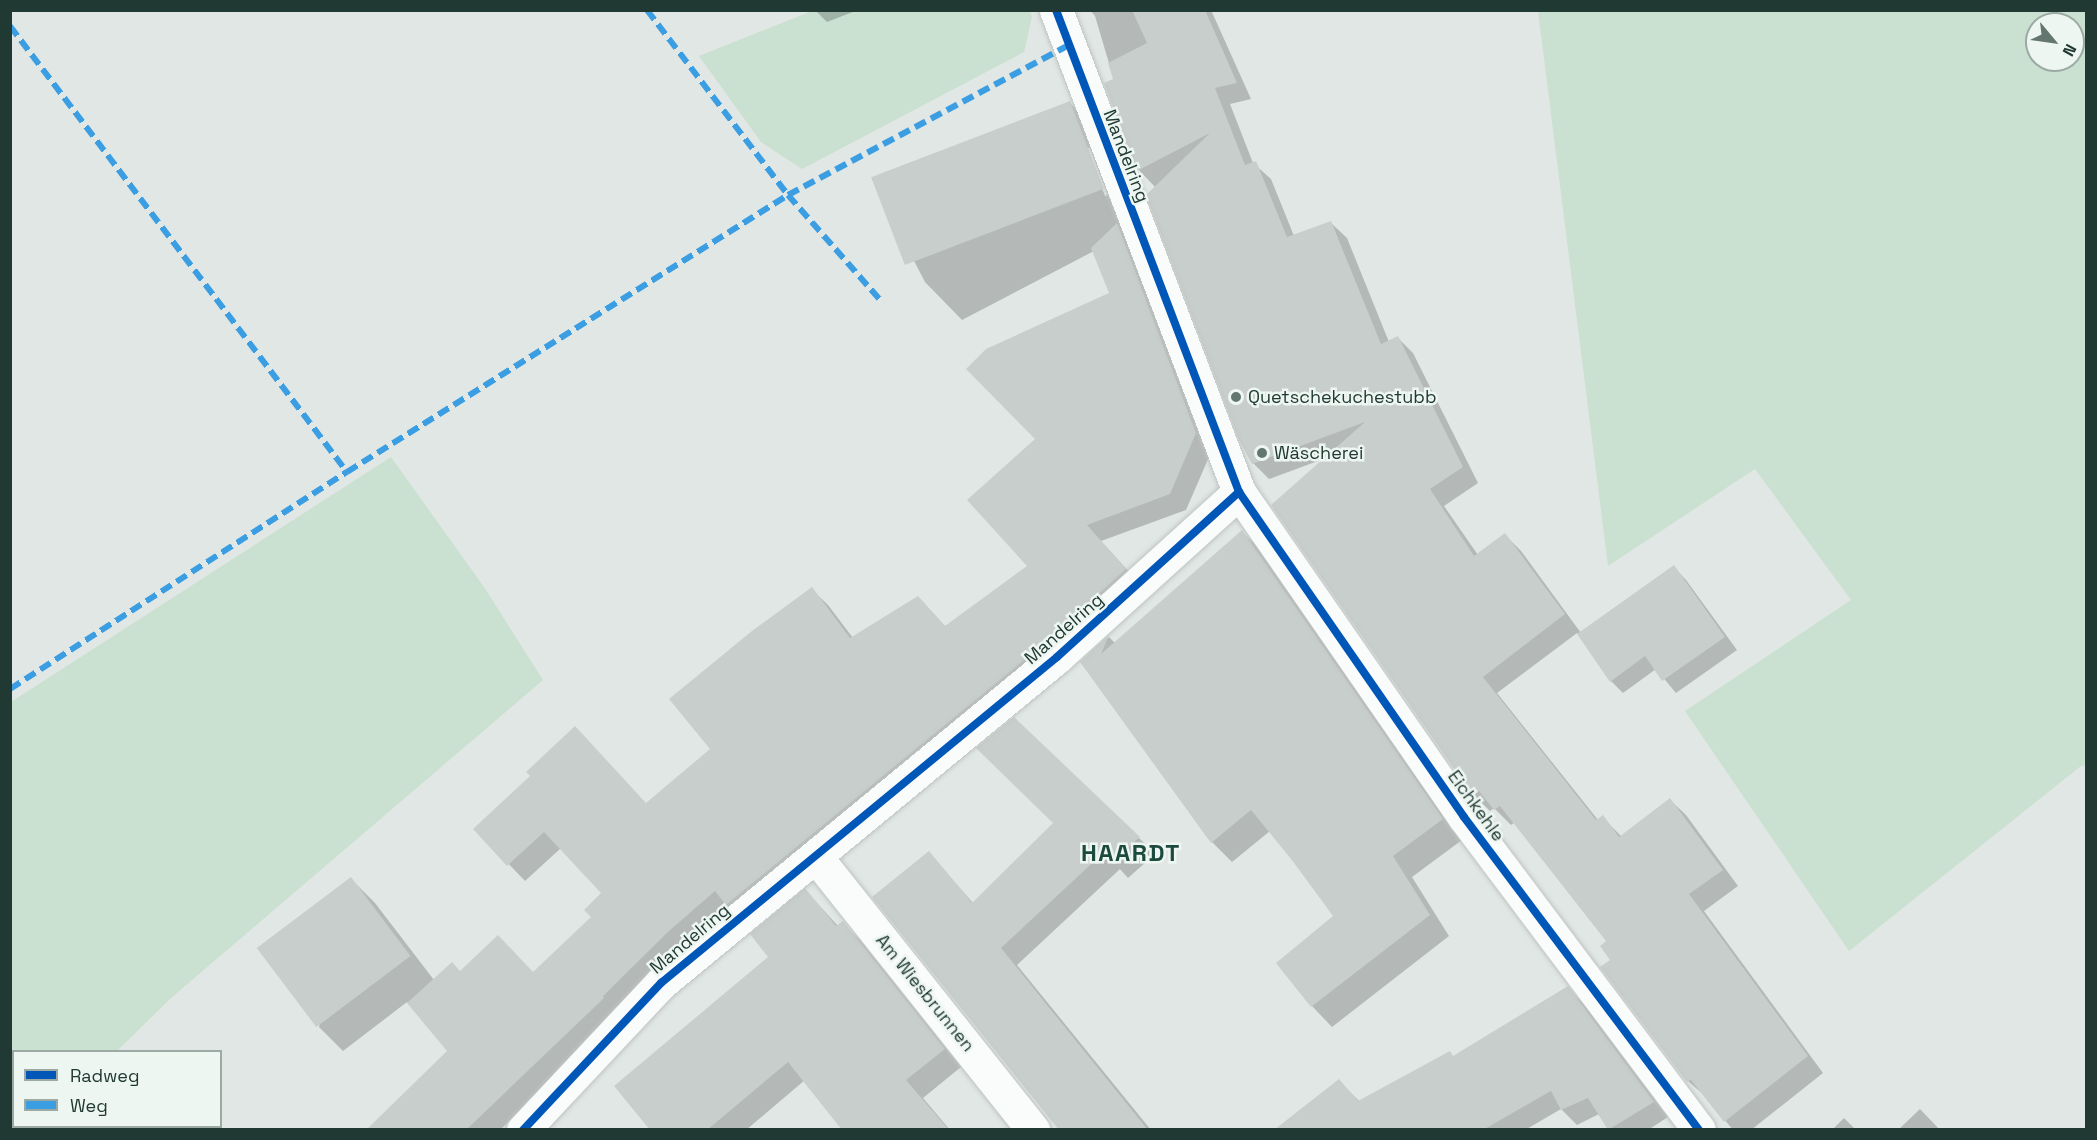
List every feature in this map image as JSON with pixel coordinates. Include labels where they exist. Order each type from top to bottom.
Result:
[{"type":"street","name":"Mandelring","points":[[524,1130],[661,983],[1057,657],[1239,492],[1056,10]]},
{"type":"street","name":"Eichkehle","points":[[1239,492],[1464,817],[1696,1129]]},
{"type":"street","name":"Am Wiesbrunnen","points":[[816,857],[1033,1130]]},
{"type":"green space","points":[[812,11],[1030,11],[1032,17],[1024,52],[802,169],[761,142],[699,56]]},
{"type":"green space","points":[[1538,11],[2086,11],[2086,765],[2081,766],[1849,951],[1685,711],[1851,600],[1755,469],[1608,566]]},
{"type":"green space","points":[[391,457],[484,587],[543,680],[171,998],[118,1050],[12,1050],[12,1128],[40,1128],[39,1129],[11,1129],[11,702]]},
{"type":"building","points":[[1132,10],[1205,10],[1237,83],[1215,88],[1245,165],[1256,161],[1287,237],[1331,221],[1381,344],[1398,336],[1463,467],[1430,489],[1474,556],[1505,533],[1565,614],[1483,677],[1596,820],[1603,815],[1619,837],[1670,798],[1723,870],[1689,894],[1808,1056],[1724,1122],[1691,1080],[1687,1082],[1600,967],[1610,960],[1600,946],[1606,941],[1500,806],[1494,810],[1479,791],[1473,796],[1271,505],[1365,422],[1252,464],[1239,440],[1146,195],[1210,133],[1137,171],[1104,83],[1113,79],[1108,63],[1147,43]]},
{"type":"building","points":[[1070,101],[1104,189],[905,265],[871,177]]},
{"type":"building","points":[[1117,223],[1196,433],[1170,494],[1087,525],[1126,569],[1045,643],[726,905],[715,891],[669,931],[603,996],[604,998],[466,1130],[366,1130],[447,1051],[407,1003],[452,962],[460,971],[498,935],[533,972],[591,917],[584,910],[601,893],[544,832],[507,866],[473,829],[530,776],[526,772],[575,726],[646,803],[710,749],[669,699],[752,631],[812,587],[850,638],[918,596],[945,626],[1027,566],[967,500],[1035,439],[966,369],[986,349],[1109,293],[1091,248]]},
{"type":"building","points":[[1242,530],[1443,819],[1393,856],[1430,915],[1311,1007],[1276,963],[1333,916],[1292,860],[1251,810],[1211,843],[1080,662],[1109,635],[1101,654]]},
{"type":"building","points":[[1674,565],[1725,637],[1662,681],[1645,656],[1610,682],[1577,634]]},
{"type":"building","points":[[1014,717],[1140,837],[1111,862],[1102,854],[1001,948],[1148,1130],[1059,1130],[872,897],[929,851],[972,903],[1053,823],[976,748]]},
{"type":"building","points":[[351,877],[411,956],[316,1027],[257,948]]},
{"type":"building","points":[[805,888],[836,926],[843,921],[945,1049],[906,1080],[949,1130],[842,1130],[788,1062],[707,1130],[650,1130],[614,1086],[768,957],[750,934]]},
{"type":"building","points":[[1568,986],[1654,1102],[1608,1130],[1588,1098],[1561,1110],[1551,1091],[1483,1130],[1274,1130],[1339,1079],[1358,1101],[1450,1051],[1453,1056]]},
{"type":"marked path","points":[[647,10],[788,195],[883,303]]},
{"type":"marked path","points":[[10,26],[347,472]]},
{"type":"marked path","points":[[10,689],[347,472],[788,195],[1069,45]]},
{"type":"cycle path","points":[[1056,10],[1239,492],[1464,817],[1699,1130]]},
{"type":"cycle path","points":[[523,1130],[661,983],[1057,657],[1239,492]]},
{"type":"place","name":"Quetschekuchestubb","points":[[1236,397]]},
{"type":"place","name":"Wäscherei","points":[[1262,453]]},
{"type":"district","name":"HAARDT","points":[[1131,853]]}]
